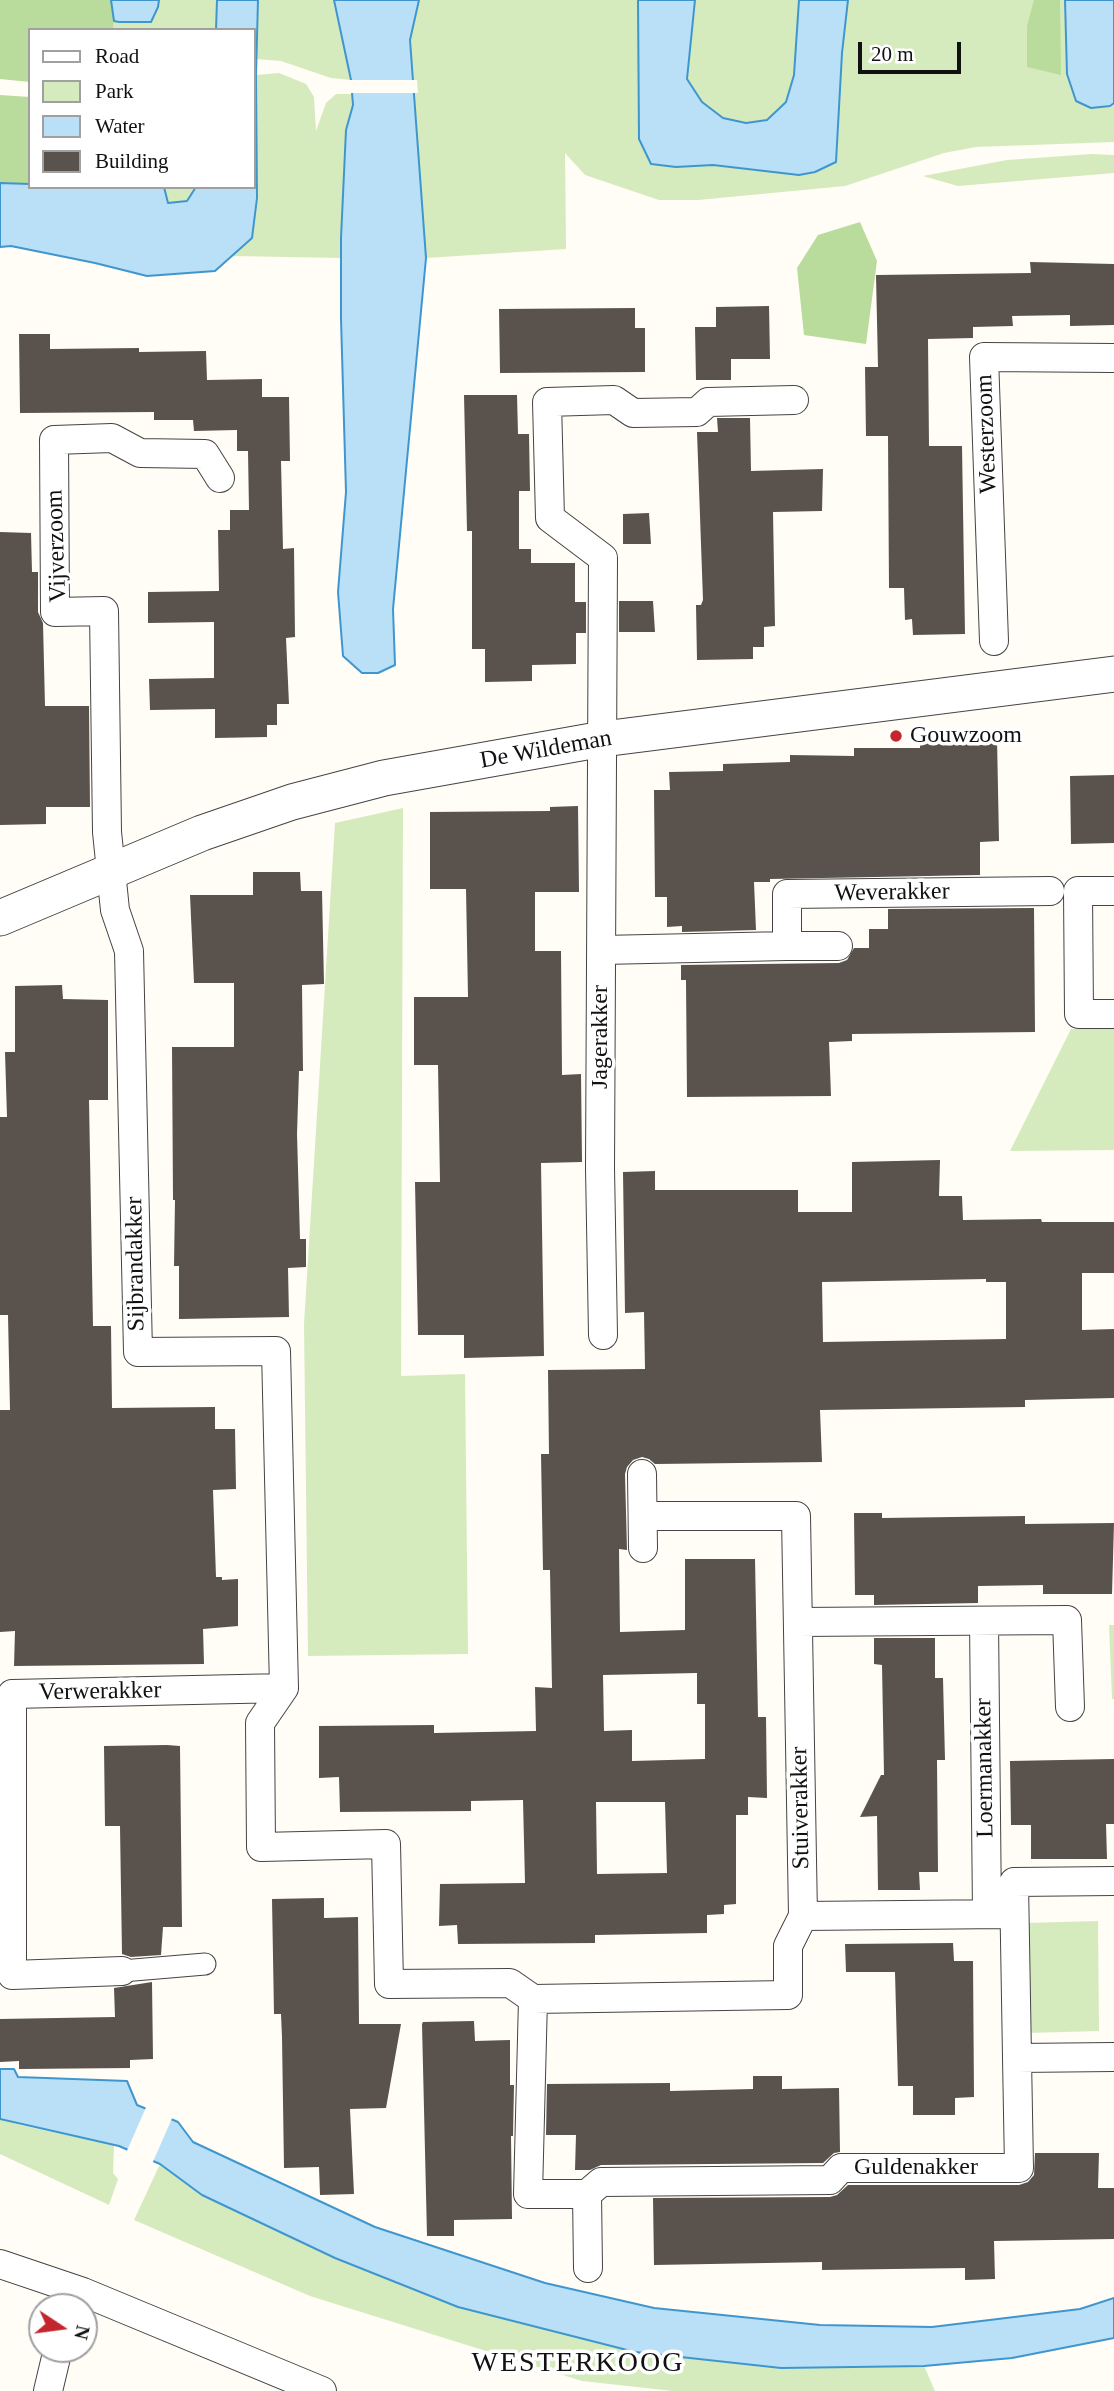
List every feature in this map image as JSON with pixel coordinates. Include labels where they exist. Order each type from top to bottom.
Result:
[{"type":"street","name":"Westerzoom","points":[[994,641],[984,357],[1114,358]]},
{"type":"street","points":[[603,739],[603,558],[550,518],[547,402],[614,400],[633,413],[697,412],[708,402],[794,400]]},
{"type":"street","name":"Vijverzoom","points":[[110,872],[104,611],[55,612],[54,440],[112,438],[140,453],[205,454],[220,478]]},
{"type":"street","name":"De Wildeman","points":[[0,918],[202,833],[292,802],[384,778],[603,739],[1114,674]]},
{"type":"street","name":"Jagerakker","points":[[603,739],[600,1168],[603,1335]]},
{"type":"street","name":"Sijbrandakker","points":[[110,872],[115,910],[129,951],[138,1352],[276,1351],[284,1688]]},
{"type":"street","name":"Weverakker","points":[[787,946],[787,894],[1050,891]]},
{"type":"street","points":[[1114,891],[1078,891],[1079,1014],[1114,1014]]},
{"type":"street","points":[[602,950],[838,946]]},
{"type":"street","points":[[642,1474],[643,1548]]},
{"type":"street","name":"Stuiverakker","points":[[284,1688],[260,1723],[261,1847],[386,1844],[389,1984],[510,1983],[533,1998],[788,1995],[788,1946],[803,1916],[796,1516],[643,1516]]},
{"type":"street","points":[[798,1622],[1068,1620],[1070,1707]]},
{"type":"street","name":"Loermanakker","points":[[984,1621],[987,1914]]},
{"type":"street","name":"Verwerakker","points":[[205,1964],[122,1971],[12,1975],[6,1694],[284,1688]]},
{"type":"street","name":"Guldenakker","points":[[587,2194],[601,2182],[830,2180],[841,2168],[1018,2168],[1014,1882],[1114,1881]]},
{"type":"street","points":[[803,1916],[1015,1914]]},
{"type":"street","points":[[533,1998],[528,2194],[587,2194],[588,2268]]},
{"type":"street","points":[[1017,2057],[1114,2057]]},
{"type":"street","points":[[0,2264],[65,2293]]},
{"type":"street","points":[[98,2306],[322,2391]]},
{"type":"street","points":[[48,2391],[55,2363]]},
{"type":"green space","points":[[0,0],[111,0],[113,28],[28,28],[28,82],[0,79]]},
{"type":"green space","points":[[159,0],[217,0],[216,28],[113,28],[114,21],[119,22],[158,7]]},
{"type":"green space","points":[[258,0],[334,0],[351,80],[331,78],[281,61],[256,59]]},
{"type":"green space","points":[[419,0],[638,0],[639,139],[676,167],[713,165],[758,171],[836,162],[848,0],[1065,0],[1067,74],[1110,106],[1114,103],[1114,142],[976,147],[944,153],[845,186],[698,200],[659,200],[585,175],[565,153],[566,249],[426,258],[410,40]]},
{"type":"green space","points":[[695,0],[799,0],[794,75],[786,103],[767,120],[746,123],[723,118],[701,102],[687,78]]},
{"type":"green space","points":[[1034,0],[1060,0],[1061,75],[1027,67],[1027,26]]},
{"type":"green space","points":[[279,73],[306,84],[314,97],[316,131],[326,103],[336,94],[352,94],[353,105],[346,131],[341,258],[232,256],[252,238],[257,198],[256,75]]},
{"type":"green space","points":[[0,95],[28,97],[28,184],[0,183]]},
{"type":"green space","points":[[1114,155],[1114,173],[958,186],[923,176],[1007,160]]},
{"type":"green space","points":[[165,189],[195,189],[187,201],[168,203]]},
{"type":"green space","points":[[860,222],[877,261],[866,344],[804,335],[797,268],[818,235]]},
{"type":"green space","points":[[403,808],[401,1376],[465,1374],[468,1654],[308,1656],[304,1324],[335,823]]},
{"type":"green space","points":[[1071,1029],[1114,1029],[1114,1150],[1010,1151]]},
{"type":"green space","points":[[1109,1625],[1114,1625],[1114,1699],[1112,1699]]},
{"type":"green space","points":[[1098,1921],[1099,2031],[1027,2033],[1026,1923]]},
{"type":"green space","points":[[0,2119],[114,2145],[113,2173],[118,2179],[109,2205],[0,2154]]},
{"type":"green space","points":[[160,2164],[202,2195],[335,2258],[458,2307],[635,2352],[781,2368],[924,2366],[935,2391],[673,2391],[582,2381],[310,2296],[134,2220]]},
{"type":"water","points":[[111,0],[159,0],[151,22],[119,22],[114,21]]},
{"type":"water","points":[[217,0],[258,0],[256,75],[256,28],[216,28]]},
{"type":"water","points":[[334,0],[419,0],[410,40],[426,258],[393,609],[395,665],[378,673],[362,673],[343,656],[338,592],[346,492],[341,238],[346,130],[353,105],[351,80]]},
{"type":"water","points":[[638,0],[695,0],[687,79],[702,102],[723,118],[746,123],[767,120],[786,102],[794,75],[799,0],[848,0],[836,162],[815,172],[799,175],[713,165],[676,167],[651,164],[639,139]]},
{"type":"water","points":[[1065,0],[1114,0],[1114,103],[1110,106],[1091,108],[1076,101],[1067,74]]},
{"type":"water","points":[[256,75],[257,198],[252,238],[215,271],[147,276],[11,246],[0,247],[0,183],[28,184],[28,189],[164,189],[168,203],[187,201],[195,189],[256,189]]},
{"type":"water","points":[[0,2069],[14,2069],[18,2077],[127,2081],[137,2105],[178,2122],[193,2142],[375,2227],[545,2283],[654,2308],[820,2325],[932,2327],[1080,2309],[1114,2298],[1114,2338],[1012,2358],[924,2366],[781,2368],[635,2352],[458,2307],[335,2258],[202,2195],[160,2164],[119,2146],[0,2119]]},
{"type":"pier","points":[[348,80],[417,80],[418,93],[349,93]]},
{"type":"pier","points":[[147,2105],[173,2116],[152,2164],[126,2153]]},
{"type":"building","points":[[1030,262],[1114,264],[1114,325],[1070,326],[1070,315],[1012,316],[1013,326],[973,327],[973,338],[928,339],[929,446],[962,446],[965,634],[913,635],[912,619],[905,620],[904,588],[889,588],[888,436],[866,436],[865,367],[878,367],[876,275],[1031,273]]},
{"type":"building","points":[[769,306],[770,359],[731,359],[731,380],[696,380],[695,327],[716,327],[716,307]]},
{"type":"building","points":[[635,308],[635,328],[645,328],[645,372],[500,373],[499,309]]},
{"type":"building","points":[[19,334],[50,334],[50,349],[139,348],[139,352],[206,351],[207,380],[262,379],[262,397],[289,397],[290,461],[281,461],[283,549],[294,548],[295,637],[286,638],[289,704],[277,704],[277,725],[267,725],[267,737],[215,738],[215,709],[150,710],[149,679],[214,678],[214,622],[148,623],[148,592],[219,591],[218,530],[230,530],[230,510],[249,510],[248,451],[237,451],[237,430],[194,431],[193,420],[154,420],[154,412],[20,413]]},
{"type":"building","points":[[464,395],[517,395],[518,434],[529,434],[530,491],[519,491],[519,549],[531,549],[531,563],[575,563],[575,602],[586,602],[586,633],[576,633],[576,664],[532,665],[532,681],[485,682],[485,649],[472,649],[472,531],[467,531]]},
{"type":"building","points":[[717,418],[750,418],[751,471],[823,469],[822,511],[773,512],[775,626],[764,627],[764,647],[753,647],[753,659],[697,660],[696,605],[701,605],[703,600],[697,432],[718,432]]},
{"type":"building","points":[[649,513],[651,544],[623,544],[623,514]]},
{"type":"building","points":[[0,532],[31,533],[32,572],[38,572],[38,612],[43,623],[45,706],[89,706],[90,807],[46,807],[46,824],[0,825]]},
{"type":"building","points":[[619,601],[653,601],[655,632],[619,632]]},
{"type":"building","points":[[997,738],[999,841],[980,842],[980,875],[770,879],[770,882],[754,882],[756,930],[682,932],[682,926],[667,927],[667,897],[655,897],[654,790],[670,790],[669,772],[723,771],[723,764],[790,762],[790,755],[854,756],[854,748],[920,748],[920,740]]},
{"type":"building","points":[[1114,775],[1114,843],[1071,844],[1070,776]]},
{"type":"building","points":[[578,806],[579,892],[535,892],[535,951],[561,951],[562,1075],[581,1074],[582,1162],[541,1163],[544,1356],[464,1358],[464,1335],[418,1335],[415,1182],[440,1182],[438,1065],[414,1065],[414,997],[468,997],[466,889],[430,889],[430,812],[550,811],[550,807]]},
{"type":"building","points":[[253,872],[300,872],[301,891],[322,891],[324,984],[302,985],[303,1071],[299,1071],[297,1134],[300,1239],[306,1239],[306,1267],[288,1268],[289,1317],[179,1319],[179,1266],[174,1266],[172,1047],[234,1047],[234,983],[194,983],[190,895],[253,895]]},
{"type":"building","points":[[1034,908],[1035,1032],[852,1034],[852,1041],[829,1042],[831,1096],[687,1097],[686,980],[681,980],[681,965],[839,963],[847,960],[854,948],[869,948],[869,929],[888,929],[888,909]]},
{"type":"building","points":[[62,985],[63,999],[108,1000],[108,1100],[89,1100],[93,1326],[111,1326],[112,1408],[215,1407],[215,1429],[235,1429],[236,1489],[213,1490],[216,1577],[222,1577],[222,1580],[238,1579],[238,1626],[203,1629],[204,1664],[14,1666],[15,1631],[0,1632],[0,1410],[10,1410],[8,1315],[0,1315],[0,1117],[7,1117],[5,1052],[15,1052],[15,986]]},
{"type":"building","points":[[940,1160],[939,1196],[962,1196],[963,1220],[1114,1222],[1114,1273],[1082,1273],[1082,1330],[1114,1329],[1114,1398],[1025,1400],[1025,1407],[820,1410],[822,1462],[655,1464],[642,1457],[633,1460],[625,1474],[627,1550],[619,1549],[620,1632],[685,1630],[685,1559],[755,1559],[758,1717],[766,1717],[767,1798],[748,1797],[748,1815],[736,1815],[736,1904],[724,1905],[724,1914],[707,1915],[707,1933],[595,1935],[595,1943],[458,1944],[457,1925],[439,1926],[440,1884],[525,1883],[523,1800],[471,1801],[471,1811],[340,1812],[339,1777],[319,1778],[319,1726],[434,1725],[434,1733],[536,1731],[535,1687],[552,1688],[550,1570],[543,1570],[541,1454],[549,1454],[548,1370],[645,1369],[644,1312],[625,1313],[623,1172],[655,1171],[655,1190],[798,1190],[798,1212],[852,1212],[852,1162]],"holes":[[[986,1279],[986,1282],[1006,1282],[1006,1339],[823,1342],[822,1282]],[[697,1673],[697,1704],[705,1704],[705,1759],[632,1761],[632,1730],[604,1731],[603,1675]],[[596,1802],[665,1802],[667,1873],[597,1874]]]},
{"type":"building","points":[[854,1513],[882,1513],[882,1518],[1025,1516],[1025,1524],[1114,1523],[1112,1594],[1043,1594],[1043,1585],[978,1586],[978,1603],[874,1605],[874,1595],[855,1595]]},
{"type":"building","points":[[874,1638],[935,1638],[935,1678],[943,1678],[945,1760],[937,1760],[938,1872],[919,1872],[920,1890],[878,1890],[877,1816],[860,1817],[881,1775],[884,1775],[882,1665],[874,1664]]},
{"type":"building","points":[[104,1746],[180,1746],[182,1927],[163,1927],[161,1955],[131,1957],[122,1954],[120,1826],[105,1826]]},
{"type":"building","points":[[1114,1759],[1114,1824],[1106,1824],[1107,1859],[1031,1859],[1031,1825],[1011,1825],[1010,1761]]},
{"type":"building","points":[[324,1898],[324,1918],[358,1917],[359,2024],[401,2024],[386,2108],[350,2109],[354,2194],[320,2195],[319,2167],[284,2168],[281,2014],[274,2014],[272,1899]]},
{"type":"building","points":[[953,1943],[954,1961],[973,1961],[974,2097],[955,2098],[955,2115],[913,2115],[913,2086],[898,2086],[895,1972],[846,1972],[845,1944]]},
{"type":"building","points":[[152,1982],[153,2059],[130,2060],[130,2068],[19,2069],[19,2061],[0,2062],[0,2019],[115,2017],[114,1988]]},
{"type":"building","points":[[474,2021],[475,2041],[510,2040],[510,2085],[514,2085],[511,2136],[512,2219],[454,2220],[454,2236],[427,2236],[422,2024]]},
{"type":"building","points":[[753,2076],[782,2076],[782,2089],[839,2088],[840,2152],[834,2153],[823,2163],[601,2165],[590,2170],[575,2170],[576,2135],[546,2135],[547,2084],[670,2083],[670,2091],[753,2089]]},
{"type":"building","points":[[1035,2153],[1099,2153],[1098,2188],[1114,2188],[1114,2239],[994,2241],[995,2279],[965,2280],[965,2268],[822,2270],[822,2262],[654,2265],[653,2198],[830,2197],[837,2195],[848,2185],[1019,2185],[1028,2182],[1034,2175]]},
{"type":"place","name":"Gouwzoom","points":[[896,736]]},
{"type":"district","name":"WESTERKOOG","points":[[578,2364]]}]
